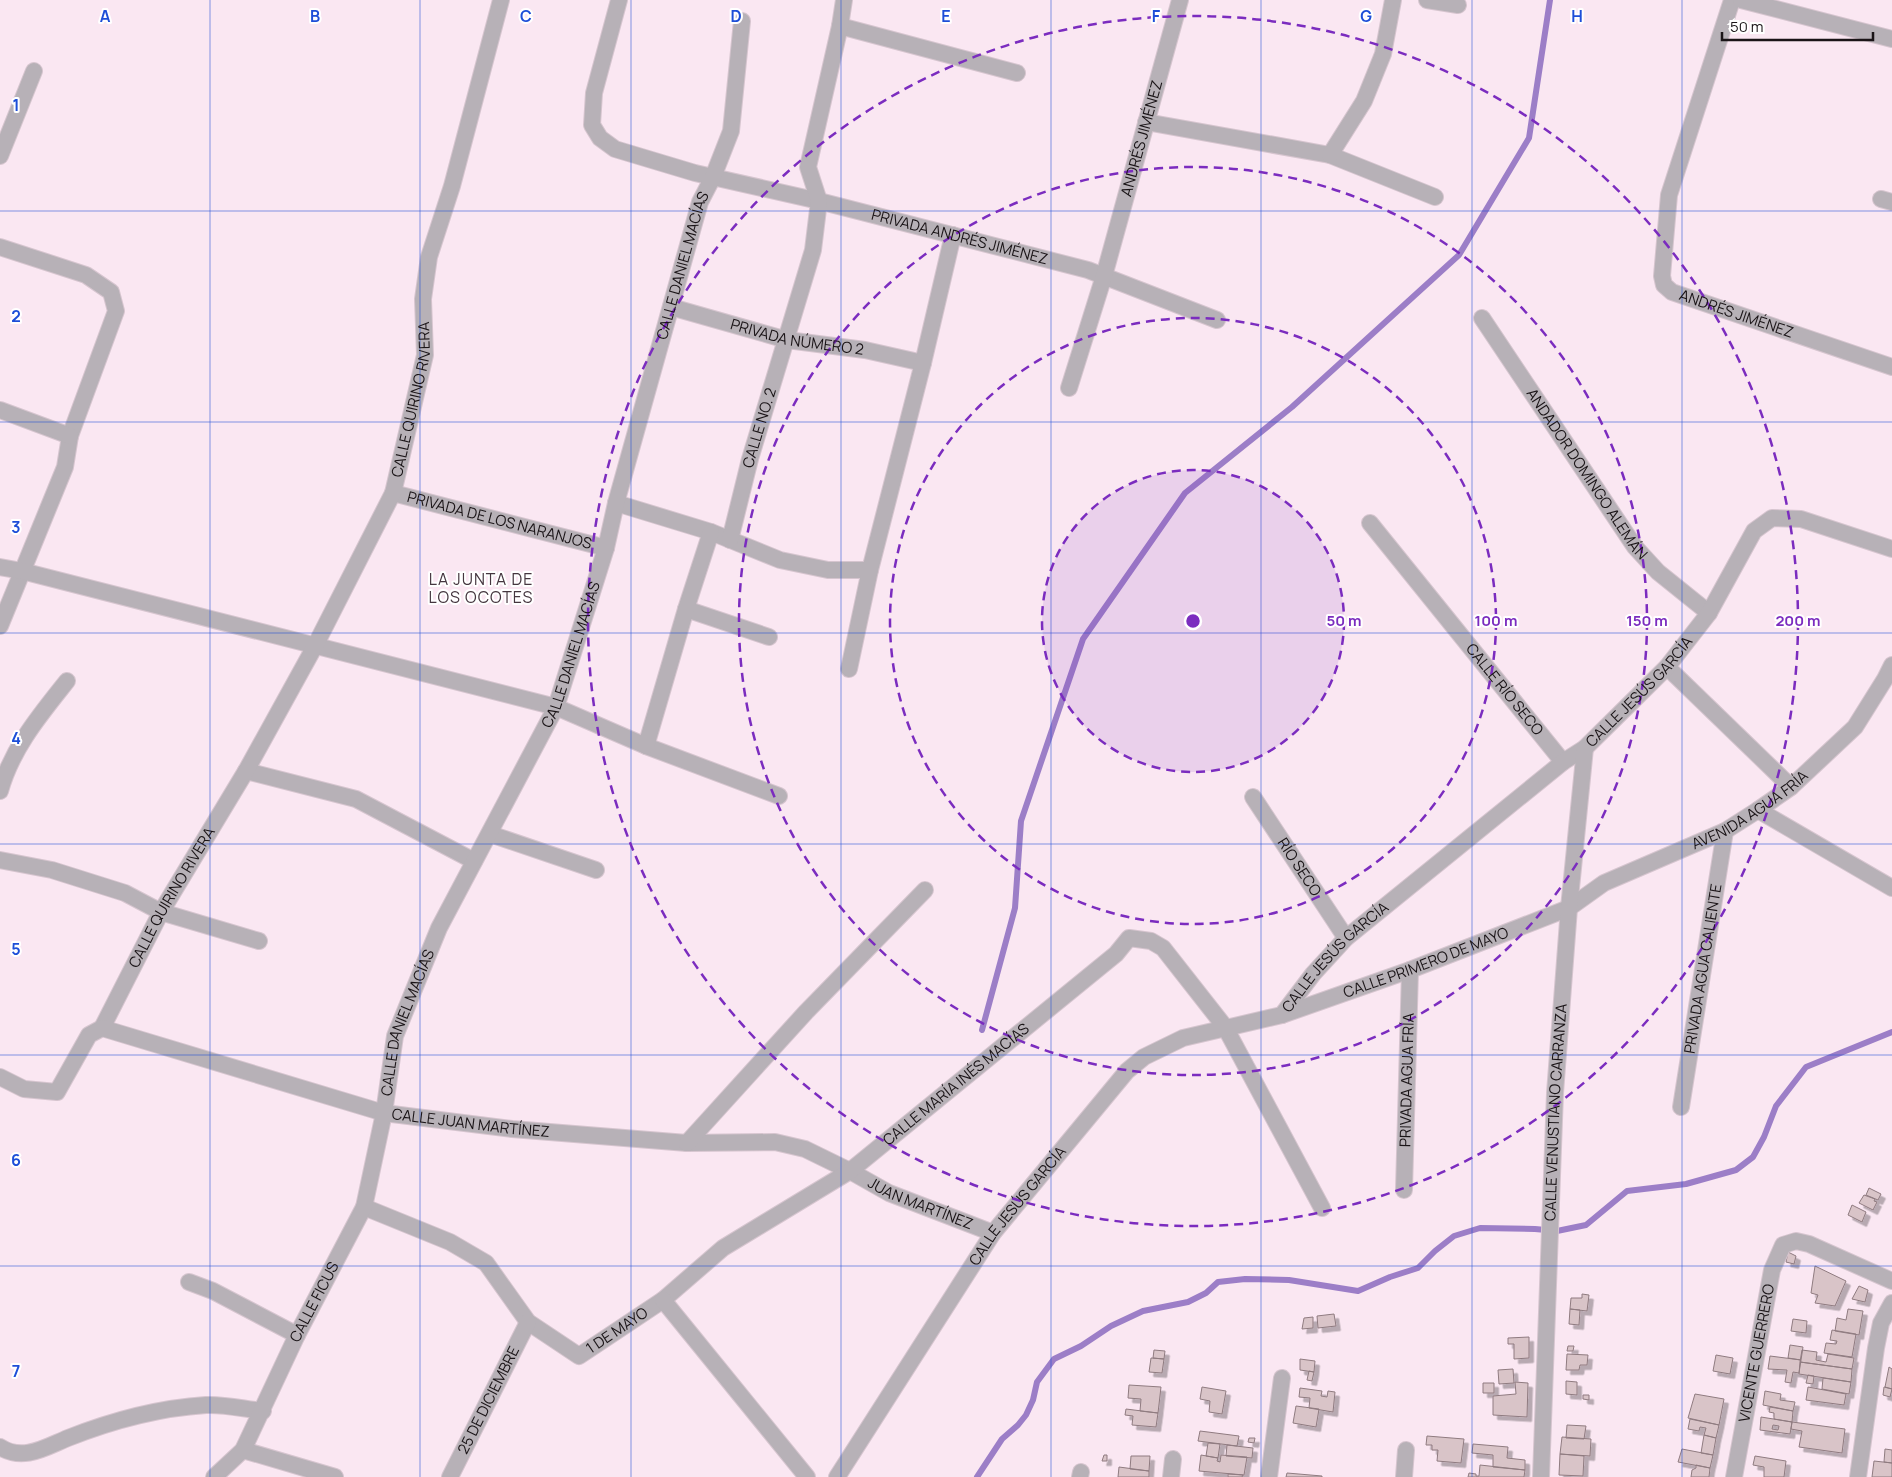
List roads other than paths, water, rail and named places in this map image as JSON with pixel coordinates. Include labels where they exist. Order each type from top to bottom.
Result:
[{"type":"street","name":"CALLE QUIRINO RIVERA","points":[[102,1028],[161,912],[246,771],[315,646],[393,494],[425,355],[423,299],[429,257],[452,186],[501,0]]},
{"type":"street","name":"CALLE DANIEL MACÍAS","points":[[619,0],[594,93],[592,124],[600,138],[615,149],[695,173]]},
{"type":"street","points":[[819,201],[808,166],[840,26],[844,0]]},
{"type":"street","name":"ANDRÉS JIMÉNEZ","points":[[1069,388],[1104,276],[1180,0]]},
{"type":"street","points":[[1330,155],[1364,101],[1377,70],[1383,54],[1393,0]]},
{"type":"street","points":[[1427,0],[1458,5]]},
{"type":"street","name":"ANDRÉS JIMÉNEZ","points":[[1732,0],[1669,195],[1662,276],[1664,285],[1672,292],[1892,366]]},
{"type":"street","points":[[1741,0],[1892,39]]},
{"type":"street","name":"CALLE DANIEL MACÍAS","points":[[384,1113],[395,1036],[438,928],[556,708],[606,548],[616,503],[700,202],[713,176],[731,131],[742,21]]},
{"type":"street","points":[[840,26],[1017,73]]},
{"type":"street","points":[[0,156],[34,71]]},
{"type":"street","points":[[1146,122],[1330,155],[1435,197]]},
{"type":"street","name":"PRIVADA ANDRÉS JIMÉNEZ","points":[[695,173],[819,201],[1088,270],[1218,320]]},
{"type":"street","name":"CALLE NO. 2","points":[[730,540],[750,459],[813,250],[819,201]]},
{"type":"street","points":[[849,669],[870,570],[923,364],[953,235]]},
{"type":"street","points":[[0,247],[86,275],[111,292],[116,311],[70,436],[66,467],[0,626]]},
{"type":"street","name":"PRIVADA NÚMERO 2","points":[[671,306],[787,340],[865,350],[923,364]]},
{"type":"street","name":"ANDADOR DOMINGO ALEMÁN","points":[[1482,318],[1635,547],[1658,572],[1709,612]]},
{"type":"street","points":[[0,410],[70,436]]},
{"type":"street","name":"PRIVADA DE LOS NARANJOS","points":[[393,494],[606,548]]},
{"type":"street","points":[[616,503],[711,532],[780,560],[828,570],[870,570]]},
{"type":"street","name":"CALLE JESÚS GARCÍA","points":[[837,1477],[993,1233],[1128,1071],[1144,1057],[1182,1038],[1282,1015],[1312,974],[1346,938],[1563,762],[1585,748],[1667,667],[1709,612],[1754,531],[1772,518],[1801,519],[1892,550]]},
{"type":"street","name":"CALLE RÍO SECO","points":[[1370,523],[1563,762]]},
{"type":"street","points":[[646,746],[686,609],[711,532]]},
{"type":"street","points":[[0,567],[22,571],[556,708],[646,746],[779,796]]},
{"type":"street","points":[[686,609],[769,637]]},
{"type":"street","name":"AVENIDA AGUA FRÍA","points":[[1570,908],[1604,883],[1725,831],[1791,786],[1855,727],[1885,680],[1892,665]]},
{"type":"street","points":[[1667,667],[1791,786]]},
{"type":"street","points":[[0,790],[3,778],[26,733],[67,681]]},
{"type":"street","name":"CALLE VENUSTIANO CARRANZA","points":[[1541,1477],[1555,1093],[1585,748]]},
{"type":"street","points":[[246,771],[356,799],[474,862]]},
{"type":"street","name":"RÍO SECO","points":[[1253,796],[1346,938]]},
{"type":"street","points":[[1758,810],[1892,888]]},
{"type":"street","name":"PRIVADA AGUA CALIENTE","points":[[1681,1106],[1725,831]]},
{"type":"street","points":[[490,834],[596,870]]},
{"type":"street","points":[[0,860],[52,870],[125,893],[161,912],[259,941]]},
{"type":"street","points":[[687,1143],[806,1012],[925,890]]},
{"type":"street","name":"CALLE PRIMERO DE MAYO","points":[[1282,1015],[1410,970],[1570,908]]},
{"type":"street","name":"CALLE MARÍA INÉS MACÍAS","points":[[663,1300],[723,1248],[850,1171],[1116,954],[1129,938],[1151,941],[1163,948],[1225,1027]]},
{"type":"street","name":"PRIVADA AGUA FRÍA","points":[[1404,1190],[1410,970]]},
{"type":"street","points":[[1225,1027],[1322,1208]]},
{"type":"street","points":[[0,1077],[24,1089],[57,1092],[89,1035],[102,1028]]},
{"type":"street","name":"CALLE JUAN MARTÍNEZ","points":[[102,1028],[384,1113],[512,1129],[687,1143],[775,1142],[805,1149],[850,1171]]},
{"type":"street","name":"CALLE FICUS","points":[[214,1477],[244,1450],[297,1335],[364,1208],[384,1113]]},
{"type":"street","name":"JUAN MARTÍNEZ","points":[[850,1171],[889,1194],[993,1233]]},
{"type":"street","name":"1 DE MAYO","points":[[364,1208],[450,1242],[486,1263],[528,1322],[579,1356],[663,1300],[807,1477]]},
{"type":"street","name":"VICENTE GUERRERO","points":[[1734,1477],[1772,1270],[1783,1245],[1796,1241],[1809,1244],[1892,1281]]},
{"type":"street","points":[[189,1282],[213,1291],[297,1335]]},
{"type":"street","points":[[1858,1477],[1876,1348],[1881,1323],[1892,1303]]},
{"type":"street","name":"25 DE DICIEMBRE","points":[[450,1477],[528,1322]]},
{"type":"street","points":[[1269,1477],[1282,1378]]},
{"type":"street","points":[[0,1447],[8,1452],[21,1454],[37,1451],[70,1437],[147,1413],[190,1407],[207,1405],[263,1411]]},
{"type":"street","points":[[244,1450],[335,1477]]},
{"type":"street","points":[[1404,1477],[1406,1450]]},
{"type":"street","points":[[1171,1477],[1173,1459]]},
{"type":"waterway","points":[[982,1030],[1015,908],[1021,821],[1083,639],[1185,493],[1292,407],[1459,255],[1529,138],[1550,0]]},
{"type":"waterway","points":[[977,1477],[1002,1439],[1026,1415],[1033,1400],[1037,1382],[1054,1359],[1081,1346],[1111,1326],[1143,1311],[1188,1302],[1206,1293],[1218,1282],[1245,1279],[1289,1280],[1358,1291],[1390,1277],[1418,1268],[1454,1236],[1480,1228],[1557,1231],[1586,1225],[1627,1191],[1686,1184],[1736,1170],[1753,1157],[1764,1137],[1776,1106],[1806,1067],[1892,1032]]},
{"type":"district","name":"LA JUNTA DE LOS OCOTES","points":[[481,588]]}]
